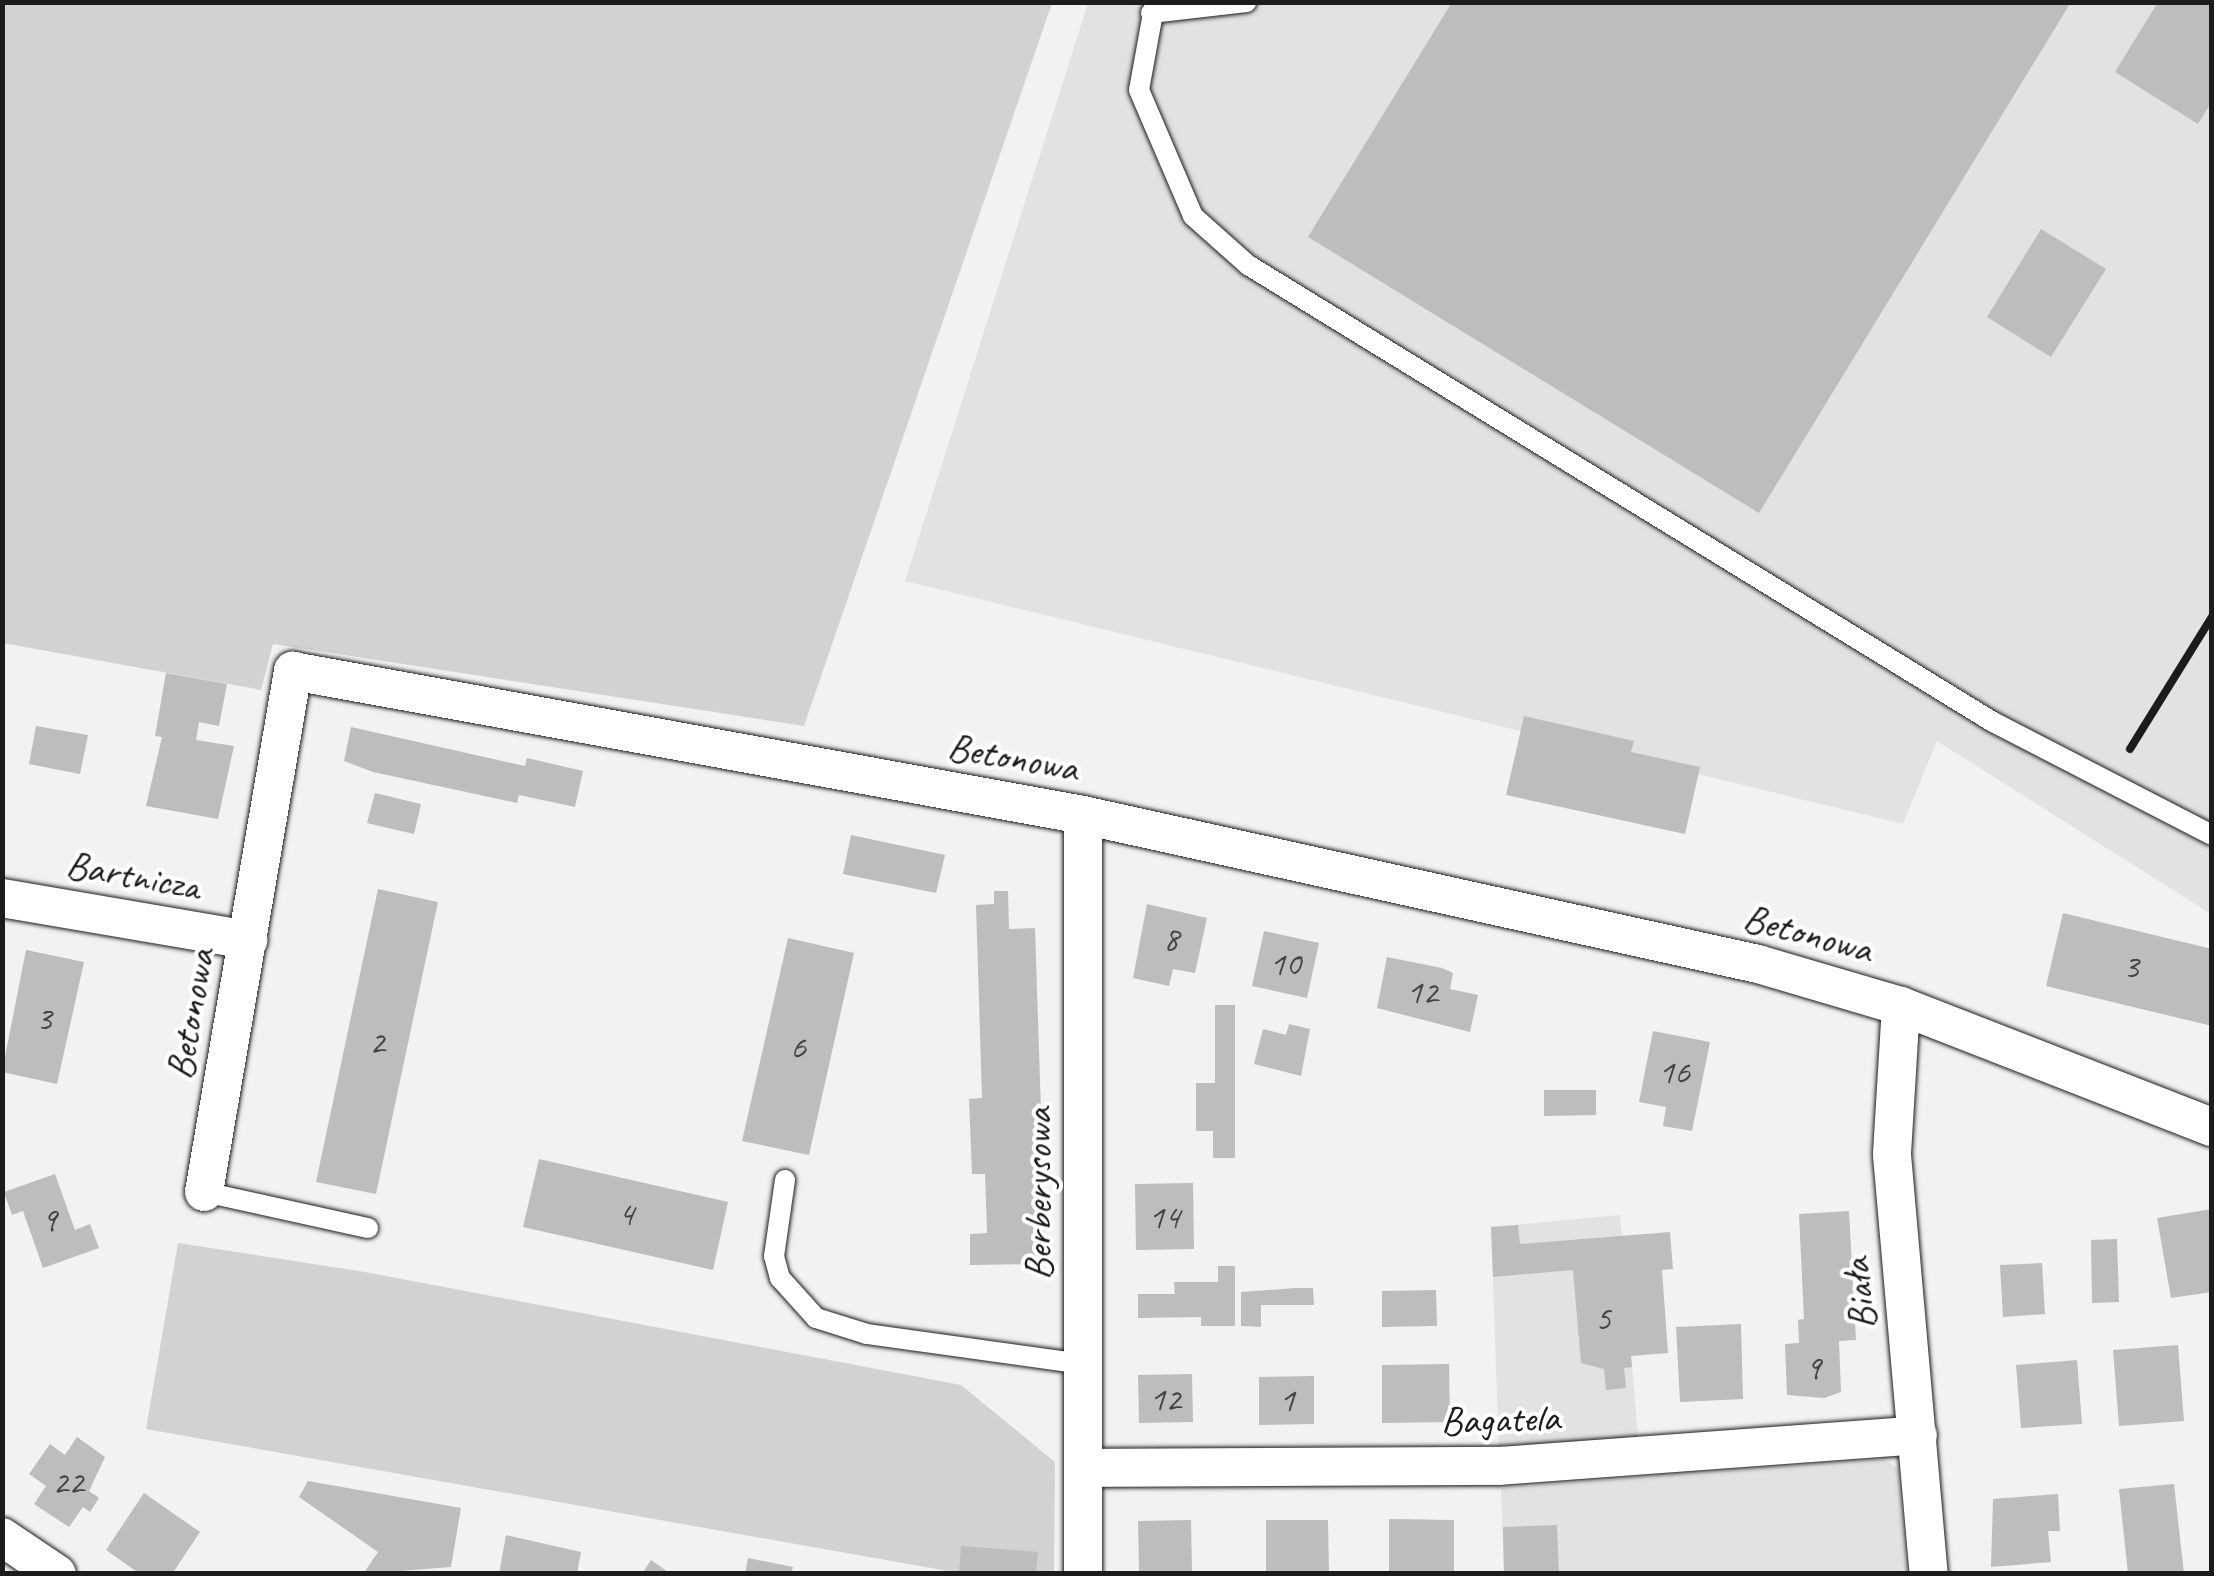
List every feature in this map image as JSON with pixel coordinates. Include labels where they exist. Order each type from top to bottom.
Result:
[{"type":"street","name":"Betonowa","points":[[204,1192],[293,671],[1083,815],[1600,927],[1901,1006],[2212,1126]]},
{"type":"street","name":"Berberysowa","points":[[1083,815],[1083,1574]]},
{"type":"street","name":"Bartnicza","points":[[2,898],[248,940]]},
{"type":"street","name":"Biała","points":[[1901,1006],[1892,1154],[1929,1574]]},
{"type":"street","name":"Bagatela","points":[[1084,1468],[1498,1466],[1918,1435]]},
{"type":"street","points":[[2,1537],[57,1574]]},
{"type":"lane","points":[[1246,2],[1153,8],[1139,90],[1158,145],[1194,216],[1248,266],[1993,722],[2212,835]]},
{"type":"lane","points":[[784,1180],[774,1256],[780,1278],[816,1318],[867,1334],[1083,1364]]},
{"type":"lane","points":[[204,1192],[368,1228]]},
{"type":"shaded area","points":[[2,3],[1052,3],[804,726],[273,644],[261,690],[3,643]]},
{"type":"shaded area","points":[[1088,3],[2211,3],[2211,914],[1937,741],[1903,824],[905,581]]},
{"type":"shaded area","points":[[1620,1215],[1638,1439],[1499,1451],[1491,1227]]},
{"type":"shaded area","points":[[178,1243],[365,1272],[961,1385],[1055,1462],[1054,1573],[959,1573],[146,1429]]},
{"type":"shaded area","points":[[1884,1459],[1898,1469],[1907,1573],[1504,1573],[1501,1488]]},
{"type":"building","points":[[1452,2],[2071,2],[1759,513],[1308,237]]},
{"type":"building","points":[[2158,2],[2212,2],[2212,101],[2198,124],[2115,72]]},
{"type":"building","points":[[2041,229],[2106,269],[2051,357],[1987,317]]},
{"type":"building","points":[[166,673],[227,684],[219,726],[199,722],[196,740],[234,746],[218,819],[146,806],[162,737],[155,736]]},
{"type":"building","points":[[1524,716],[1634,741],[1631,752],[1700,767],[1685,834],[1506,795]]},
{"type":"building","points":[[36,726],[88,735],[80,774],[29,764]]},
{"type":"building","points":[[351,727],[525,766],[527,758],[583,771],[575,807],[519,795],[517,803],[373,772],[344,761]]},
{"type":"building","points":[[375,793],[421,804],[414,834],[367,823]]},
{"type":"building","points":[[851,835],[945,855],[936,893],[843,874]]},
{"type":"building","points":[[378,889],[438,902],[376,1194],[316,1182]]},
{"type":"building","points":[[994,891],[1008,891],[1009,929],[1035,928],[1046,1264],[970,1265],[970,1234],[987,1233],[985,1174],[972,1174],[969,1099],[982,1098],[976,905],[994,904]]},
{"type":"building","points":[[1147,904],[1207,918],[1195,973],[1173,969],[1169,986],[1133,978]]},
{"type":"building","points":[[2063,913],[2212,949],[2212,1026],[2046,986]]},
{"type":"building","points":[[1264,931],[1319,943],[1307,998],[1252,986]]},
{"type":"building","points":[[788,938],[854,953],[809,1155],[742,1141]]},
{"type":"building","points":[[26,950],[84,962],[57,1084],[2,1072]]},
{"type":"building","points":[[1387,957],[1442,968],[1453,973],[1450,989],[1478,995],[1470,1032],[1377,1008]]},
{"type":"building","points":[[1215,1005],[1235,1005],[1235,1158],[1213,1158],[1213,1131],[1196,1131],[1196,1083],[1215,1083]]},
{"type":"building","points":[[1289,1024],[1310,1029],[1301,1076],[1254,1064],[1263,1029],[1286,1035]]},
{"type":"building","points":[[1653,1031],[1710,1042],[1692,1131],[1663,1126],[1666,1107],[1639,1102]]},
{"type":"building","points":[[1544,1090],[1596,1090],[1596,1115],[1544,1116]]},
{"type":"building","points":[[539,1159],[728,1202],[713,1270],[523,1227]]},
{"type":"building","points":[[55,1174],[75,1230],[90,1224],[99,1248],[43,1268],[23,1211],[12,1215],[4,1192]]},
{"type":"building","points":[[1193,1183],[1194,1249],[1136,1250],[1135,1184]]},
{"type":"building","points":[[2212,1209],[2212,1292],[2171,1298],[2157,1218]]},
{"type":"building","points":[[1849,1211],[1856,1340],[1839,1341],[1841,1392],[1824,1398],[1787,1395],[1785,1344],[1799,1343],[1798,1320],[1804,1319],[1799,1214]]},
{"type":"building","points":[[1518,1225],[1520,1244],[1670,1232],[1673,1269],[1662,1270],[1668,1353],[1631,1356],[1632,1367],[1624,1368],[1626,1388],[1606,1390],[1604,1369],[1581,1363],[1573,1270],[1493,1277],[1491,1227]]},
{"type":"building","points":[[2117,1239],[2119,1302],[2092,1303],[2091,1240]]},
{"type":"building","points":[[2042,1263],[2045,1314],[2003,1317],[2000,1265]]},
{"type":"building","points":[[1218,1266],[1235,1266],[1235,1326],[1201,1326],[1201,1317],[1138,1318],[1138,1294],[1175,1294],[1174,1282],[1218,1282]]},
{"type":"building","points":[[1313,1288],[1314,1305],[1261,1305],[1261,1327],[1241,1326],[1241,1292]]},
{"type":"building","points":[[1436,1290],[1437,1326],[1382,1327],[1382,1291]]},
{"type":"building","points":[[1741,1324],[1743,1399],[1680,1402],[1676,1327]]},
{"type":"building","points":[[2178,1345],[2184,1421],[2119,1426],[2113,1350]]},
{"type":"building","points":[[2077,1360],[2082,1424],[2021,1428],[2016,1365]]},
{"type":"building","points":[[1449,1364],[1450,1422],[1382,1423],[1382,1365]]},
{"type":"building","points":[[1192,1374],[1193,1422],[1139,1423],[1138,1375]]},
{"type":"building","points":[[1314,1376],[1314,1424],[1259,1425],[1259,1377]]},
{"type":"building","points":[[77,1437],[105,1457],[89,1491],[99,1498],[90,1512],[83,1507],[69,1527],[34,1504],[46,1486],[29,1474],[50,1444],[65,1455]]},
{"type":"building","points":[[308,1481],[461,1508],[451,1567],[363,1574],[378,1552],[299,1497]]},
{"type":"building","points":[[2174,1484],[2184,1574],[2128,1574],[2119,1489]]},
{"type":"building","points":[[144,1493],[200,1532],[172,1574],[140,1574],[106,1550]]},
{"type":"building","points":[[2058,1494],[2060,1531],[2048,1531],[2051,1562],[1991,1567],[1993,1499]]},
{"type":"building","points":[[1389,1519],[1454,1520],[1454,1574],[1389,1574]]},
{"type":"building","points":[[1191,1520],[1192,1571],[1139,1572],[1138,1521]]},
{"type":"building","points":[[1266,1520],[1328,1520],[1329,1574],[1266,1574]]},
{"type":"building","points":[[1557,1525],[1559,1574],[1504,1574],[1503,1527]]},
{"type":"building","points":[[506,1535],[581,1552],[577,1574],[499,1574]]},
{"type":"building","points":[[961,1546],[1038,1552],[1036,1574],[959,1574]]},
{"type":"building","points":[[748,1558],[793,1567],[791,1574],[745,1574]]},
{"type":"building","points":[[651,1560],[671,1574],[642,1574]]},
{"type":"railway","points":[[2130,749],[2212,617]]}]
